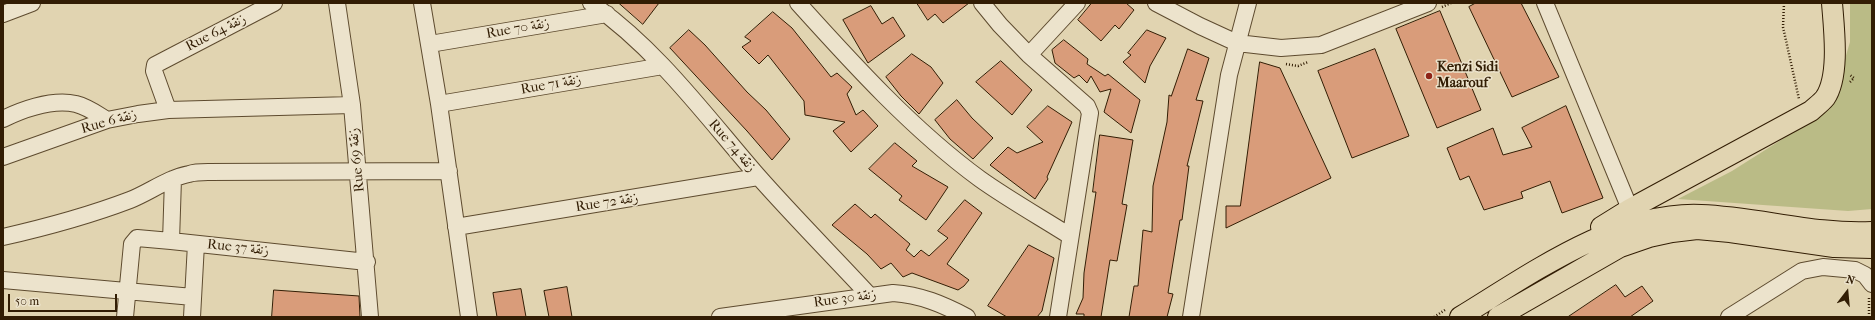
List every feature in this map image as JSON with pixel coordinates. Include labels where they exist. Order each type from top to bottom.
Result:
[{"type":"main road","points":[[1579,247],[1601,226],[1811,111],[1825,98],[1832,78],[1834,58],[1835,42],[1832,3]]},
{"type":"main road","points":[[1460,317],[1579,247],[1615,230],[1646,220],[1699,214],[1732,217],[1835,232],[1872,232]]},
{"type":"main road","points":[[1498,317],[1620,247],[1649,237],[1672,232],[1697,230],[1730,232],[1834,247],[1872,248]]},
{"type":"street","points":[[3,14],[32,3]]},
{"type":"street","name":"Rue 64 زنقة","points":[[168,110],[154,71],[154,67],[158,63],[256,7],[274,3]]},
{"type":"street","name":"Rue 69 زنقة","points":[[337,3],[352,105],[367,262],[370,317]]},
{"type":"street","points":[[422,3],[439,104],[469,317]]},
{"type":"street","name":"Rue 74 زنقة","points":[[591,3],[623,28],[663,66],[758,177],[869,295]]},
{"type":"street","points":[[982,3],[1029,56],[1086,106],[1090,113],[1058,317]]},
{"type":"street","points":[[1029,56],[1077,3]]},
{"type":"street","points":[[1156,3],[1200,26],[1237,42],[1281,48],[1321,45],[1432,6]]},
{"type":"street","points":[[1191,317],[1229,75],[1248,3]]},
{"type":"street","points":[[1545,3],[1630,209]]},
{"type":"street","points":[[802,5],[896,106],[944,151],[980,179],[1070,236]]},
{"type":"street","name":"Rue 70 زنقة","points":[[430,44],[606,14]]},
{"type":"street","name":"Rue 71 زنقة","points":[[439,104],[663,66]]},
{"type":"street","points":[[3,119],[21,111],[58,103],[76,104],[90,109],[107,120]]},
{"type":"street","name":"Rue 6 زنقة","points":[[3,157],[107,120],[138,114],[168,110],[352,105]]},
{"type":"street","points":[[3,237],[54,226],[94,213],[132,199],[173,179],[189,174],[208,172],[449,171]]},
{"type":"street","name":"Rue 72 زنقة","points":[[456,227],[758,177]]},
{"type":"street","points":[[171,241],[173,179]]},
{"type":"street","name":"Rue 37 زنقة","points":[[127,291],[132,244],[136,238],[367,262]]},
{"type":"street","points":[[192,317],[196,244]]},
{"type":"street","points":[[1729,317],[1802,270],[1823,267],[1855,270],[1865,275],[1872,284]]},
{"type":"street","points":[[3,280],[193,297]]},
{"type":"street","points":[[125,317],[127,291]]},
{"type":"street","name":"Rue 30 زنقة","points":[[720,317],[869,295],[893,293],[912,294],[932,301],[967,317]]},
{"type":"path","points":[[1432,6],[1451,3]]},
{"type":"path","points":[[1784,3],[1783,27],[1800,99]]},
{"type":"path","points":[[1284,63],[1298,66],[1313,60]]},
{"type":"path","points":[[1793,103],[1804,95]]},
{"type":"green space","points":[[1850,3],[1872,3],[1872,209],[1848,211],[1678,199],[1732,171],[1830,109],[1850,42]]},
{"type":"building","points":[[619,3],[659,3],[643,24]]},
{"type":"building","points":[[917,3],[969,3],[943,23],[935,14],[928,20]]},
{"type":"building","points":[[1092,3],[1126,3],[1134,10],[1119,29],[1115,25],[1101,41],[1078,20]]},
{"type":"building","points":[[1476,3],[1521,3],[1559,77],[1512,97],[1469,7]]},
{"type":"building","points":[[871,6],[882,24],[893,17],[905,36],[868,63],[843,20]]},
{"type":"building","points":[[1440,11],[1481,110],[1437,128],[1396,29]]},
{"type":"building","points":[[773,12],[792,28],[831,77],[837,73],[852,87],[847,94],[856,115],[863,110],[878,126],[851,152],[833,131],[845,122],[805,115],[804,101],[768,55],[759,64],[742,47],[751,41],[745,37]]},
{"type":"building","points":[[689,30],[705,45],[747,92],[766,110],[790,139],[772,160],[670,48]]},
{"type":"building","points":[[1147,30],[1166,38],[1150,66],[1145,83],[1123,62],[1131,55],[1128,53]]},
{"type":"building","points":[[1064,40],[1088,59],[1087,64],[1105,76],[1108,74],[1140,100],[1131,133],[1104,112],[1111,89],[1100,92],[1091,76],[1087,83],[1079,75],[1074,78],[1055,63],[1052,50]]},
{"type":"building","points":[[1188,49],[1209,58],[1196,100],[1203,101],[1187,166],[1189,166],[1182,220],[1180,220],[1168,293],[1173,294],[1167,317],[1129,317],[1134,286],[1138,286],[1143,230],[1152,232],[1153,186],[1167,122],[1169,95],[1171,96]]},
{"type":"building","points":[[1375,49],[1409,136],[1352,158],[1318,71]]},
{"type":"building","points":[[912,54],[931,67],[943,83],[919,114],[901,96],[886,77]]},
{"type":"building","points":[[1001,61],[1032,90],[1012,115],[976,82]]},
{"type":"building","points":[[1260,62],[1280,68],[1331,178],[1226,228],[1226,206],[1240,206]]},
{"type":"building","points":[[957,100],[972,118],[993,138],[973,159],[950,139],[935,120]]},
{"type":"building","points":[[1048,106],[1072,122],[1047,177],[1048,179],[1035,199],[990,165],[1008,147],[1017,153],[1043,142],[1027,127]]},
{"type":"building","points":[[1566,106],[1603,198],[1562,213],[1550,181],[1521,192],[1523,198],[1484,210],[1469,176],[1460,180],[1447,148],[1493,128],[1503,155],[1532,147],[1522,128]]},
{"type":"building","points":[[1100,135],[1133,140],[1122,204],[1127,205],[1117,261],[1110,260],[1101,317],[1084,317],[1084,314],[1076,314],[1083,298],[1084,273],[1096,192],[1093,192]]},
{"type":"building","points":[[895,143],[917,161],[912,166],[948,187],[926,220],[899,200],[902,196],[869,169]]},
{"type":"building","points":[[965,200],[982,213],[947,264],[969,280],[958,290],[912,273],[903,277],[891,263],[881,269],[867,254],[832,225],[855,204],[871,218],[875,214],[910,244],[906,250],[914,257],[921,250],[929,256],[948,238],[938,231]]},
{"type":"building","points":[[1029,245],[1054,258],[1042,311],[1037,317],[1007,317],[988,306]]},
{"type":"building","points":[[1616,285],[1625,297],[1642,286],[1653,301],[1630,317],[1568,317]]},
{"type":"building","points":[[567,287],[572,317],[549,317],[544,291]]},
{"type":"building","points":[[521,289],[526,317],[497,317],[493,293]]},
{"type":"building","points":[[274,290],[359,296],[360,317],[272,317]]},
{"type":"place","name":"Kenzi Sidi Maarouf","points":[[1429,76]]}]
